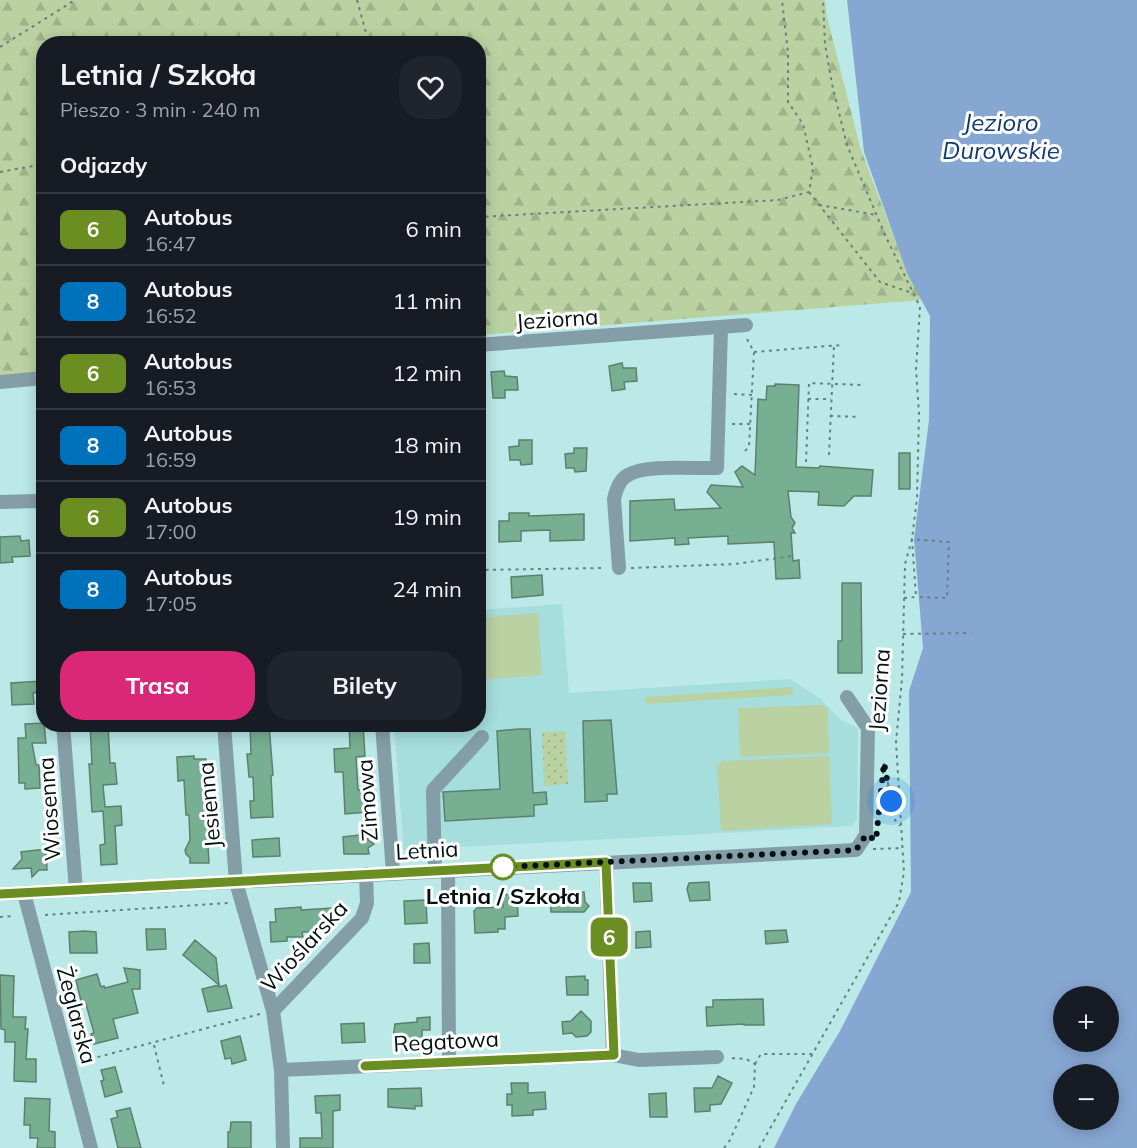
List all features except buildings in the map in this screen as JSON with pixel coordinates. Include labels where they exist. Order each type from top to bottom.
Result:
[{"type":"street","name":"Jeziorna","points":[[486,344],[743,326]]},
{"type":"street","points":[[619,568],[614,499],[617,488],[626,475],[641,469],[717,468],[721,328]]},
{"type":"street","points":[[0,382],[36,379]]},
{"type":"street","points":[[0,502],[36,502]]},
{"type":"street","name":"Letnia","points":[[0,894],[856,850],[866,835],[868,728],[847,697]]},
{"type":"street","name":"Wiosenna","points":[[64,732],[76,890]]},
{"type":"street","name":"Jesienna","points":[[225,732],[236,882]]},
{"type":"street","name":"Zimowa","points":[[383,732],[393,873]]},
{"type":"street","points":[[449,1062],[442,871],[433,790],[482,737]]},
{"type":"street","points":[[606,862],[614,1055]]},
{"type":"street","name":"Wioślarska","points":[[273,1011],[362,918],[367,903],[366,874]]},
{"type":"street","name":"Wioślarska","points":[[236,882],[273,1011],[281,1070],[283,1148]]},
{"type":"street","name":"Żeglarska","points":[[24,892],[91,1148]]},
{"type":"street","name":"Regatowa","points":[[281,1070],[614,1055],[639,1060],[717,1057]]},
{"type":"path","points":[[0,47],[75,0]]},
{"type":"path","points":[[357,0],[367,36]]},
{"type":"path","points":[[782,0],[788,53],[788,102],[802,124],[813,168],[809,192],[880,282],[912,293]]},
{"type":"path","points":[[823,0],[825,44],[834,94],[847,145],[912,293]]},
{"type":"path","points":[[0,172],[36,165]]},
{"type":"path","points":[[486,217],[778,200],[809,192]]},
{"type":"path","points":[[819,204],[877,215]]},
{"type":"path","name":"Jeziorna","points":[[759,1148],[899,902],[904,872],[896,742],[902,679],[905,564],[912,539],[917,498],[916,369],[920,307],[912,293]]},
{"type":"path","points":[[743,326],[754,352],[749,447],[745,451]]},
{"type":"path","points":[[829,455],[834,345]]},
{"type":"path","points":[[754,352],[841,345]]},
{"type":"path","points":[[806,462],[808,383],[863,385]]},
{"type":"path","points":[[719,394],[752,395]]},
{"type":"path","points":[[808,399],[831,399]]},
{"type":"path","points":[[830,416],[860,417]]},
{"type":"path","points":[[719,423],[750,424]]},
{"type":"path","points":[[904,598],[947,598],[949,542],[912,539],[916,597]]},
{"type":"path","points":[[486,570],[735,564],[792,556]]},
{"type":"path","points":[[903,634],[971,633]]},
{"type":"path","points":[[882,785],[884,763],[895,820],[901,826]]},
{"type":"path","points":[[876,849],[903,848]]},
{"type":"path","points":[[0,917],[226,903],[241,900]]},
{"type":"path","points":[[69,1065],[273,1011]]},
{"type":"path","points":[[154,1044],[164,1086]]},
{"type":"path","points":[[724,1148],[730,1140],[753,1087],[755,1065],[761,1054],[813,1054]]},
{"type":"path","points":[[717,1057],[746,1059],[755,1065]]},
{"type":"shaded area","points":[[562,604],[569,693],[790,679],[821,699],[841,720],[858,728],[857,818],[852,826],[404,850],[395,732],[486,732],[486,609]]},
{"type":"green space","points":[[0,0],[825,0],[827,17],[860,147],[907,272],[922,300],[486,334],[486,36],[36,36],[36,374],[0,377]]},
{"type":"green space","points":[[538,613],[542,675],[486,679],[486,617]]},
{"type":"green space","points":[[793,687],[793,695],[646,704],[646,697]]},
{"type":"green space","points":[[822,705],[828,709],[829,753],[740,757],[738,708]]},
{"type":"green space","points":[[565,731],[568,784],[544,786],[542,732]]},
{"type":"green space","points":[[829,756],[832,824],[721,831],[717,766],[723,761]]},
{"type":"water","name":"Jezioro Durowskie","points":[[847,0],[1137,0],[1137,1148],[774,1148],[796,1104],[840,1031],[911,892],[909,691],[923,648],[914,539],[929,420],[930,316],[907,273],[864,152]]},
{"type":"bus line","name":"6","points":[[0,894],[606,862],[614,1055],[365,1066]]},
{"type":"place","name":"Letnia / Szkoła","points":[[503,867]]},
{"type":"route","points":[[503,867],[856,850],[866,835],[876,840],[884,763],[891,801]]}]
